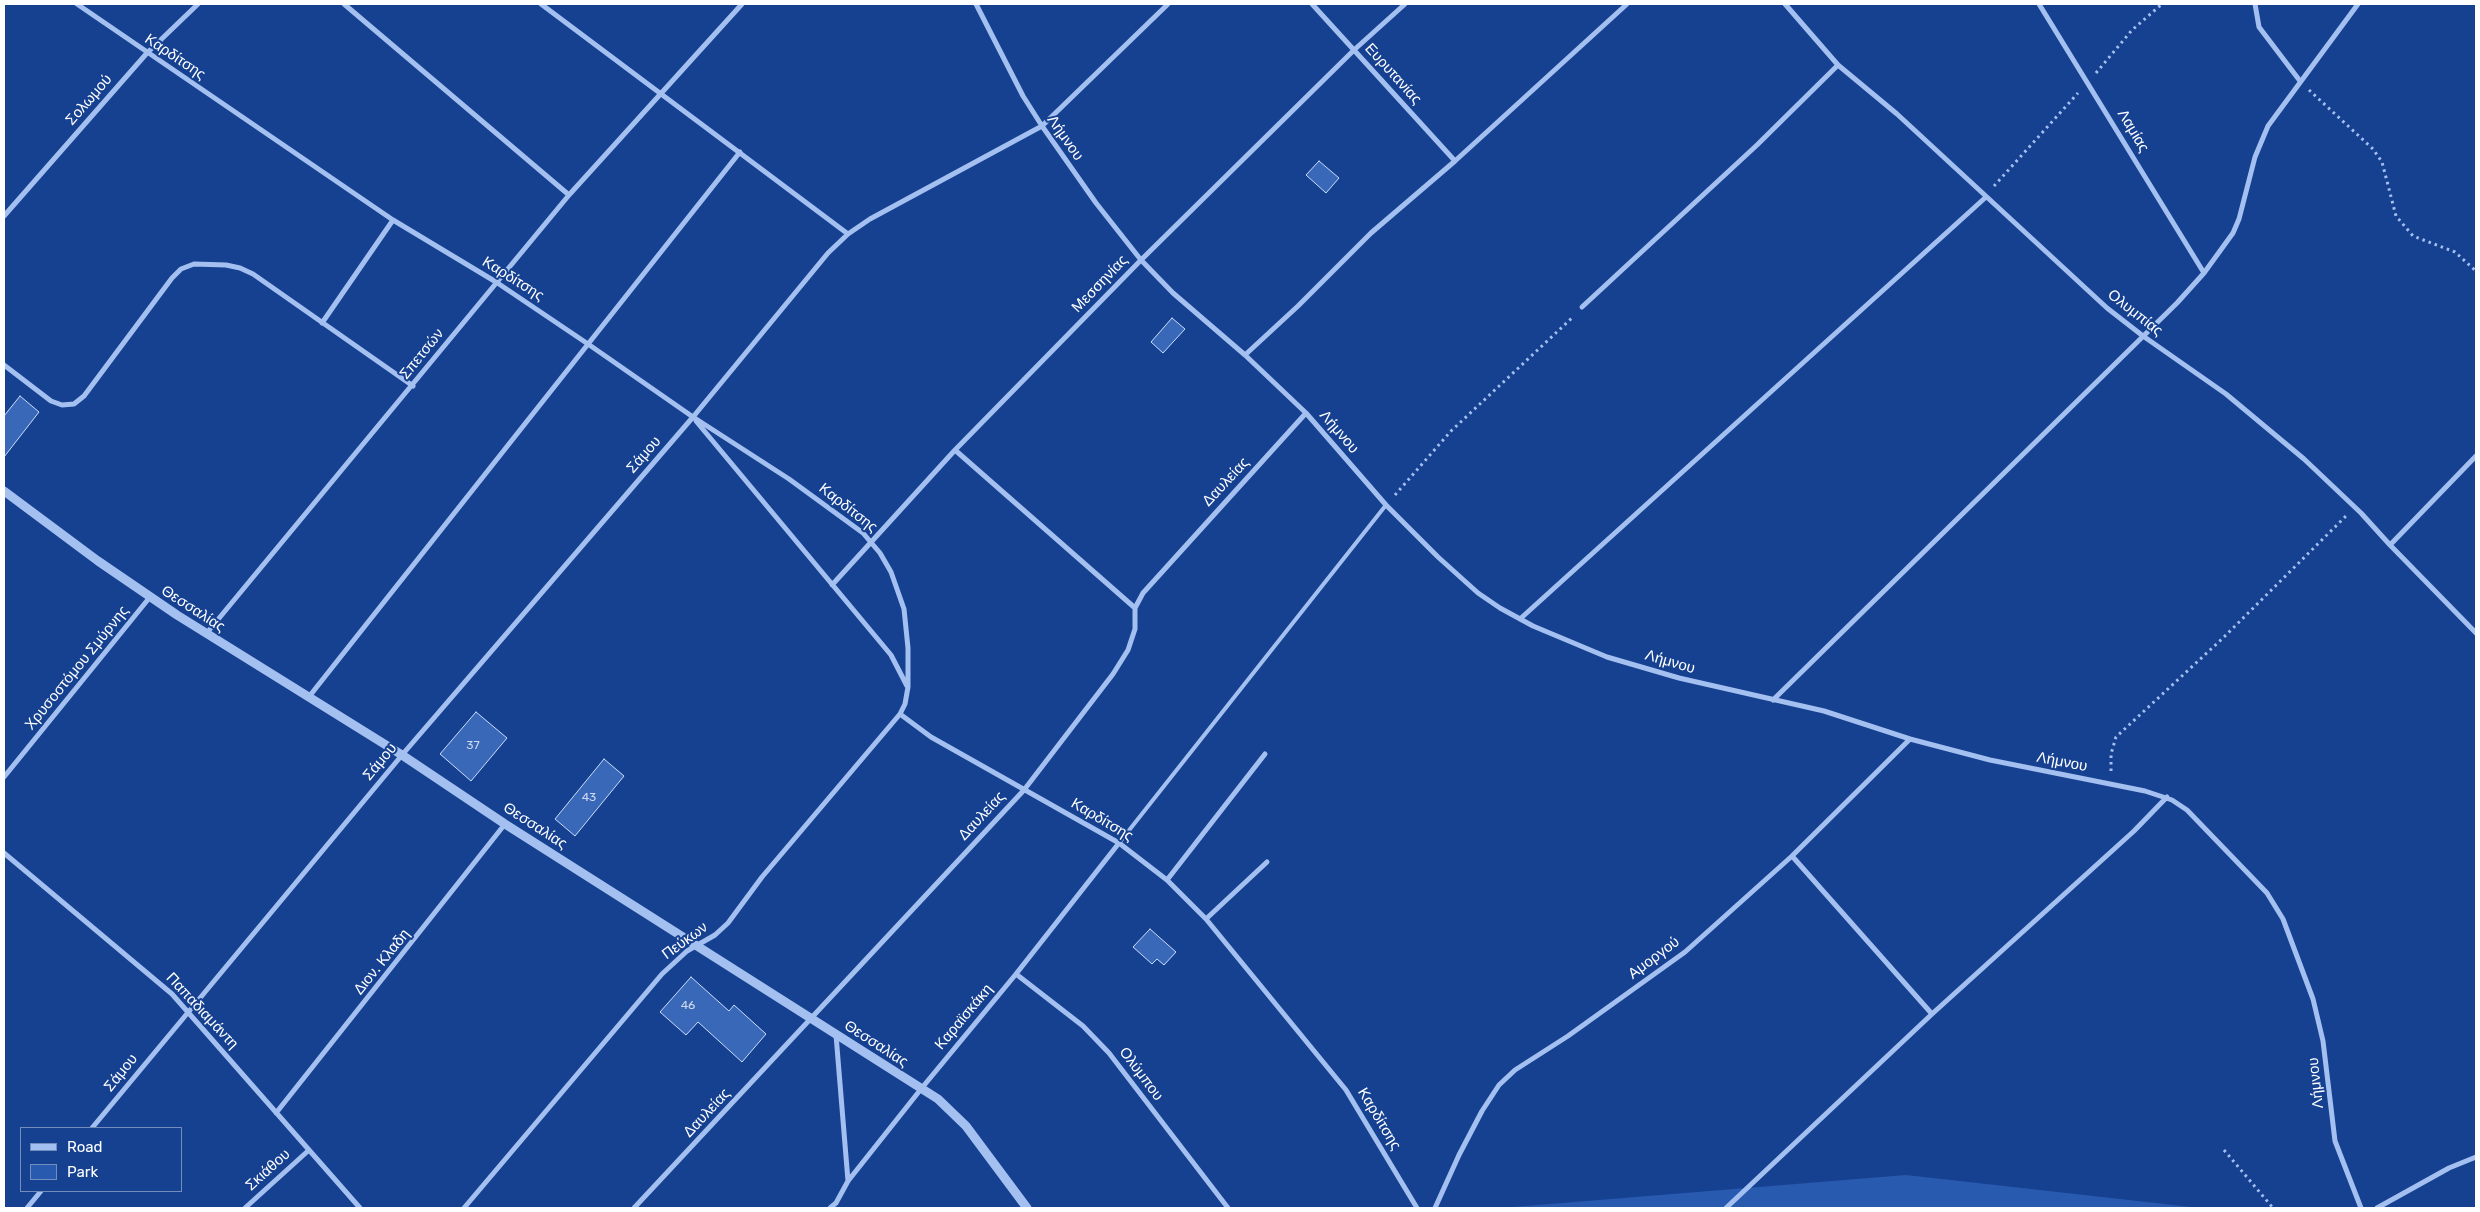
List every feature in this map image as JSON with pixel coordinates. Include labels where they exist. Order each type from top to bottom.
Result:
[{"type":"street","name":"Καρδίτσης","points":[[77,4],[393,220],[496,282],[693,417],[789,479],[853,525],[871,542],[891,572],[904,609],[908,648],[908,687],[905,704],[900,714],[931,737],[1119,843],[1167,880],[1206,919],[1346,1090],[1417,1208]]},
{"type":"street","name":"Σολωμού","points":[[4,216],[147,53],[198,4]]},
{"type":"street","points":[[344,4],[569,194]]},
{"type":"street","points":[[541,4],[661,92],[848,234]]},
{"type":"street","name":"Σπετσών","points":[[206,634],[413,386],[569,194],[742,4]]},
{"type":"street","name":"Λήμνου","points":[[976,4],[1023,96],[1042,126],[1096,203],[1141,260],[1173,293],[1245,355],[1306,413],[1386,505],[1478,593],[1520,619],[1607,657],[1679,678],[1824,711],[1910,739],[1990,760],[2167,797],[2187,810],[2226,848],[2267,893],[2278,910],[2315,1006],[2328,1068],[2335,1141],[2361,1208]]},
{"type":"street","name":"Σάμου","points":[[93,1127],[402,756],[693,417],[828,253],[848,234],[870,218],[1042,126],[1168,4]]},
{"type":"street","name":"Ευρυτανίας","points":[[1312,4],[1455,161]]},
{"type":"street","name":"Μεσσηνίας","points":[[832,585],[956,450],[1141,260],[1354,50],[1405,4]]},
{"type":"street","points":[[1245,355],[1298,306],[1371,233],[1455,161],[1627,4]]},
{"type":"street","name":"Ολυμπίας","points":[[1785,4],[1838,65],[1897,114],[2107,308],[2261,422],[2355,507],[2476,633]]},
{"type":"street","name":"Λαμίας","points":[[2039,4],[2089,82],[2204,273]]},
{"type":"street","points":[[2255,4],[2259,27],[2300,82]]},
{"type":"street","points":[[1773,700],[2143,336],[2204,273],[2233,233],[2239,219],[2255,157],[2268,126],[2358,4]]},
{"type":"street","points":[[1582,307],[1757,145],[1838,65]]},
{"type":"street","points":[[308,698],[740,152]]},
{"type":"street","points":[[1520,619],[1986,197]]},
{"type":"street","points":[[322,323],[393,220]]},
{"type":"street","points":[[4,365],[51,401],[62,405],[74,404],[84,396],[172,278],[181,269],[194,264],[240,268],[413,386]]},
{"type":"street","name":"Δαυλείας","points":[[634,1208],[1024,790],[1113,674],[1128,650],[1135,629],[1135,608],[1143,593],[1156,576],[1306,413]]},
{"type":"street","points":[[693,417],[890,655],[908,687]]},
{"type":"street","points":[[956,450],[1135,608]]},
{"type":"street","points":[[2390,545],[2476,456]]},
{"type":"street","name":"Θεσσαλίας","points":[[4,491],[150,597],[206,634],[402,756],[505,824],[938,1099],[966,1126],[1027,1208]]},
{"type":"street","name":"Χρυσοστόμου Σμύρνης","points":[[4,777],[150,597]]},
{"type":"street","name":"Πεύκων","points":[[464,1208],[662,974],[676,960],[715,935],[728,923],[762,877],[900,714]]},
{"type":"street","name":"Αμοργού","points":[[1435,1208],[1458,1155],[1482,1111],[1499,1085],[1515,1070],[1568,1036],[1685,952],[1792,856],[1910,739]]},
{"type":"street","points":[[1167,880],[1266,754]]},
{"type":"street","points":[[1726,1208],[1932,1014],[2127,837],[2167,797]]},
{"type":"street","name":"Διον. Κλαδη","points":[[276,1113],[505,824]]},
{"type":"street","name":"Καραϊσκάκη","points":[[830,1208],[836,1203],[848,1181],[1016,974],[1119,843]]},
{"type":"street","name":"Παπαδιαμάντη","points":[[4,853],[152,976],[188,1011],[360,1208]]},
{"type":"street","points":[[1792,856],[1932,1014]]},
{"type":"street","points":[[1206,919],[1266,862]]},
{"type":"street","name":"Ολύμπου","points":[[1016,974],[1083,1026],[1109,1053],[1228,1208]]},
{"type":"street","points":[[836,1034],[848,1181]]},
{"type":"street","name":"Σκιάθου","points":[[245,1208],[309,1150]]},
{"type":"street","points":[[2377,1208],[2449,1168],[2476,1157]]},
{"type":"street","points":[[27,1208],[40,1192]]},
{"type":"street","points":[[836,1203],[840,1208]]},
{"type":"lane","points":[[1119,843],[1386,505]]},
{"type":"path","points":[[1986,197],[2003,174],[2089,82],[2132,30],[2162,4]]},
{"type":"path","points":[[2300,82],[2373,149],[2382,162],[2396,216],[2413,236],[2455,252],[2476,271]]},
{"type":"path","points":[[1386,505],[1451,432],[1582,307]]},
{"type":"path","points":[[2111,784],[2111,754],[2116,737],[2223,638],[2355,507]]},
{"type":"path","points":[[2224,1150],[2273,1208]]},
{"type":"green space","points":[[1906,1175],[2200,1208],[1501,1208]]},
{"type":"building","points":[[1319,161],[1339,178],[1326,193],[1306,175]]},
{"type":"building","points":[[1172,318],[1185,329],[1163,353],[1151,342]]},
{"type":"building","points":[[20,396],[39,412],[4,457],[4,416]]},
{"type":"building","points":[[476,712],[507,738],[471,781],[440,754]]},
{"type":"building","points":[[604,759],[624,776],[575,836],[555,819]]},
{"type":"building","points":[[1150,929],[1176,952],[1164,965],[1157,959],[1152,964],[1133,947]]},
{"type":"building","points":[[691,977],[729,1011],[734,1005],[766,1034],[742,1062],[698,1022],[686,1035],[660,1012]]}]
